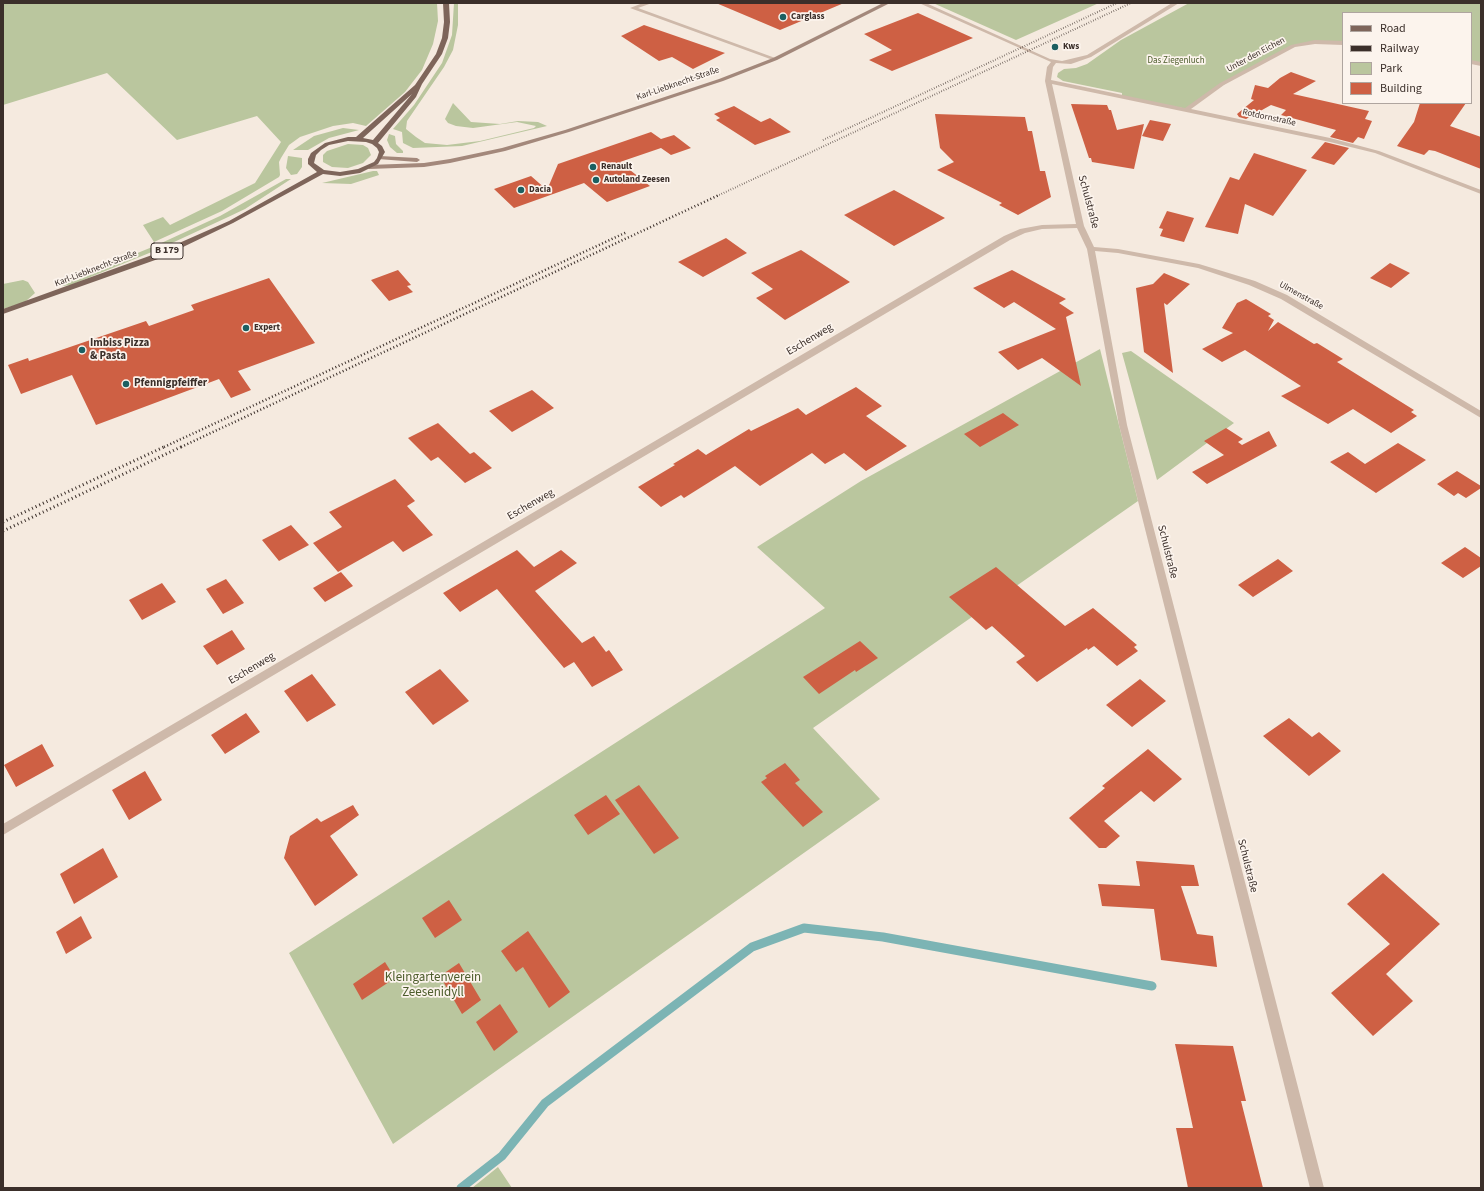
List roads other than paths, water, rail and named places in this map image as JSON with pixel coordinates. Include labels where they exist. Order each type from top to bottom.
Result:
[{"type":"main road","points":[[374,142],[401,114],[414,96],[419,84],[439,54],[445,38],[448,22],[446,3]]},
{"type":"main road","points":[[358,139],[419,84]]},
{"type":"main road","points":[[348,139],[374,142],[380,147],[382,152],[380,158],[369,167],[350,173],[330,174],[322,172],[311,164],[313,154],[327,144],[348,139]]},
{"type":"main road","name":"Karl-Liebknecht-Straße","points":[[3,312],[155,257],[231,222],[322,172]]},
{"type":"street","points":[[649,3],[633,8],[775,58]]},
{"type":"street","name":"Karl-Liebknecht-Straße","points":[[369,167],[424,165],[465,158],[503,150],[567,131],[721,80],[775,58],[887,3]]},
{"type":"street","points":[[922,3],[1054,62],[1071,62],[1089,56],[1176,3]]},
{"type":"street","name":"Unter den Eichen","points":[[1187,109],[1222,84],[1293,46],[1315,42],[1342,43]]},
{"type":"street","name":"Schulstraße","points":[[1054,62],[1050,68],[1048,81],[1080,226],[1091,249],[1123,425],[1317,1188]]},
{"type":"street","name":"Rotdornstraße","points":[[1048,81],[1187,109],[1377,152],[1481,192]]},
{"type":"street","name":"Karl-Liebknecht-Straße","points":[[380,158],[419,160],[465,158]]},
{"type":"street","name":"Eschenweg","points":[[3,830],[1007,238],[1023,231],[1042,227],[1080,226]]},
{"type":"street","name":"Ulmenstraße","points":[[1091,249],[1118,251],[1199,266],[1252,282],[1284,297],[1481,415]]},
{"type":"waterway","points":[[461,1188],[502,1156],[545,1103],[752,947],[804,928],[883,937],[1152,986]]},
{"type":"railway","points":[[823,140],[1117,3]]},
{"type":"railway","points":[[717,196],[1131,3]]},
{"type":"railway","points":[[181,447],[719,195]]},
{"type":"railway","points":[[164,447],[627,232]]},
{"type":"railway","points":[[3,522],[166,446]]},
{"type":"railway","points":[[3,531],[183,446]]},
{"type":"place","name":"Carglass","points":[[783,17]]},
{"type":"place","name":"Kws","points":[[1055,47]]},
{"type":"place","name":"Renault","points":[[593,167]]},
{"type":"place","name":"Autoland Zeesen","points":[[596,180]]},
{"type":"place","name":"Dacia","points":[[521,190]]},
{"type":"place","name":"Expert","points":[[246,328]]},
{"type":"place","name":"Imbiss Pizza & Pasta","points":[[82,350]]},
{"type":"place","name":"Pfennigpfeiffer","points":[[126,384]]},
{"type":"park label","name":"Das Ziegenluch","points":[[1176,61]]},
{"type":"park label","name":"Kleingartenverein Zeesenidyll","points":[[433,986]]}]
